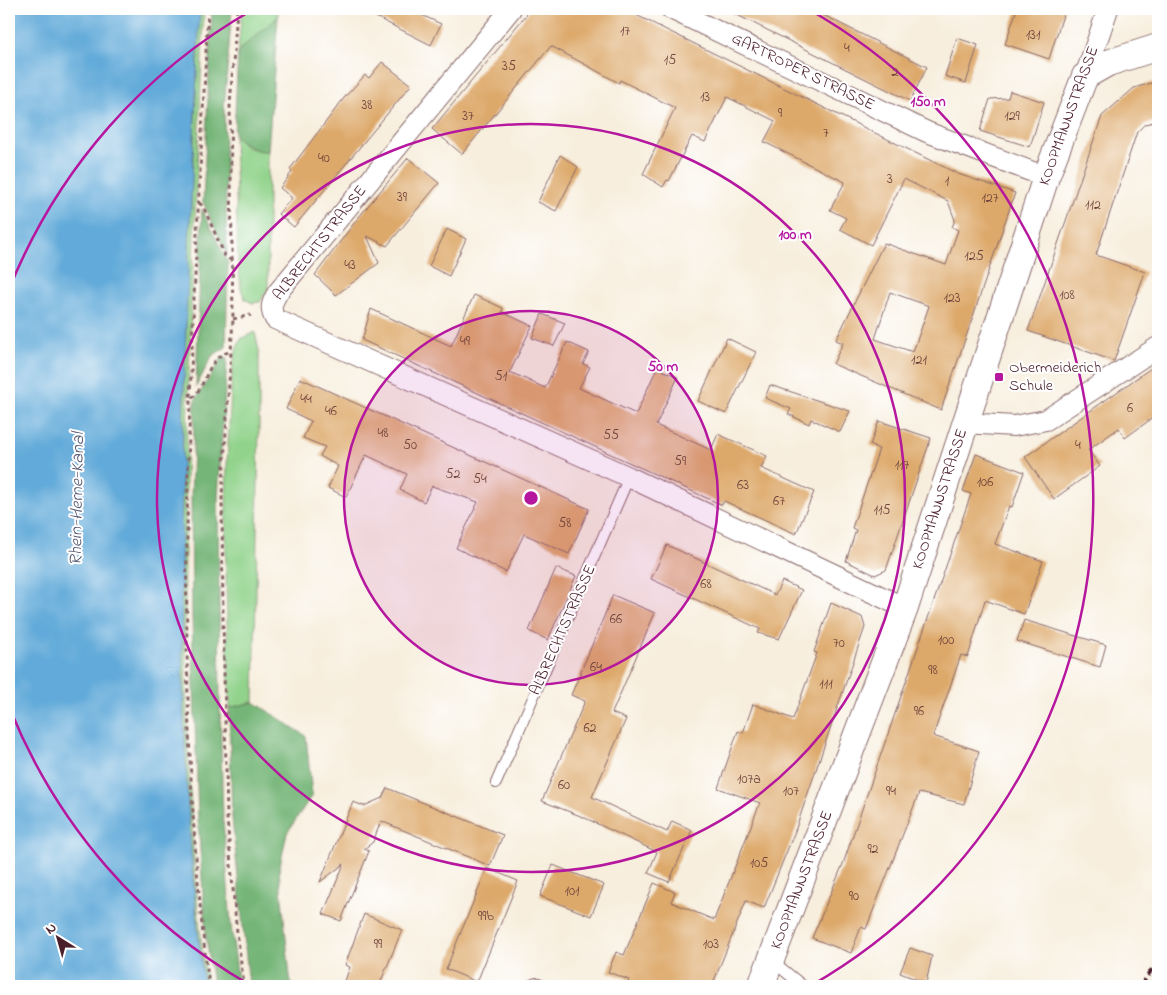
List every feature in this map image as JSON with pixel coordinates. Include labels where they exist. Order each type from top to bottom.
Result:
[{"type":"street","name":"ALBRECHTSTRASSE","points":[[511,9],[278,292],[272,302],[271,312],[275,319],[283,325],[363,358],[629,477],[904,608]]},
{"type":"street","name":"GARTROPER STRASSE","points":[[671,9],[927,132],[1046,177]]},
{"type":"street","name":"KOOPMANNSTRASSE","points":[[761,986],[904,608],[1046,177],[1085,76],[1108,9]]},
{"type":"street","points":[[1085,76],[1108,63],[1158,47]]},
{"type":"street","points":[[964,423],[1014,426],[1046,420],[1158,347]]},
{"type":"lane","name":"ALBRECHTSTRASSE","points":[[496,783],[629,477]]},
{"type":"lane","points":[[772,960],[804,986]]},
{"type":"lane","points":[[529,986],[536,983],[544,986]]},
{"type":"path","points":[[208,9],[188,497],[190,720],[196,840],[203,938],[209,986]]},
{"type":"path","points":[[237,9],[230,106],[232,261],[230,352],[222,496],[226,809],[236,924],[244,986]]},
{"type":"path","points":[[199,203],[203,206],[225,256],[232,261]]},
{"type":"path","points":[[192,399],[198,393],[215,359],[222,353],[230,352]]},
{"type":"green space","points":[[200,9],[204,9],[188,380],[185,658],[193,840],[197,898],[207,986],[204,986],[192,864],[185,742],[182,620],[184,376]]},
{"type":"green space","points":[[212,9],[232,9],[224,108],[227,255],[203,202]]},
{"type":"green space","points":[[242,9],[278,9],[278,17],[238,51]]},
{"type":"green space","points":[[278,17],[268,151],[263,151],[250,147],[234,135],[238,51]]},
{"type":"green space","points":[[234,135],[249,148],[268,151],[268,289],[260,302],[252,303],[245,299],[241,289],[238,262]]},
{"type":"green space","points":[[202,209],[228,263],[226,347],[212,356],[196,387]]},
{"type":"green space","points":[[255,332],[259,351],[259,424],[254,702],[230,708],[226,596],[226,521],[231,382],[237,347],[241,339]]},
{"type":"green space","points":[[223,356],[227,359],[218,497],[220,706],[223,819],[231,926],[239,986],[213,986],[206,937],[198,820],[192,618],[191,497],[195,400]]},
{"type":"green space","points":[[254,702],[306,736],[312,795],[287,833],[279,870],[291,986],[249,986],[232,818],[229,708]]},
{"type":"water","name":"Rhein-Herne-Kanal","points":[[9,9],[200,9],[184,376],[182,620],[185,742],[192,864],[204,986],[9,986]]},
{"type":"building","points":[[360,9],[409,9],[441,24],[431,45]]},
{"type":"building","points":[[531,9],[624,9],[958,174],[1015,193],[941,410],[833,364],[843,343],[836,340],[884,243],[946,265],[958,230],[952,227],[955,220],[948,201],[904,179],[871,245],[840,229],[846,218],[830,210],[845,182],[764,142],[775,121],[727,97],[705,142],[692,136],[669,181],[667,180],[663,187],[643,174],[675,108],[620,80],[619,83],[551,46],[462,154],[432,129]],"holes":[[[890,292],[929,306],[913,352],[875,339]]]},
{"type":"building","points":[[725,9],[811,9],[927,67],[910,101]]},
{"type":"building","points":[[1017,9],[1065,9],[1049,59],[1005,44]]},
{"type":"building","points":[[957,38],[978,45],[966,83],[945,76]]},
{"type":"building","points":[[382,62],[411,85],[294,227],[278,214],[292,198],[280,188],[292,172],[290,169],[344,98],[365,75],[369,78]]},
{"type":"building","points":[[1158,81],[1158,121],[1145,124],[1137,132],[1096,255],[1145,272],[1114,361],[1028,331],[1102,116],[1134,88]]},
{"type":"building","points":[[1010,91],[1044,102],[1030,147],[980,131],[990,99],[1008,98]]},
{"type":"building","points":[[560,155],[578,167],[556,211],[538,202]]},
{"type":"building","points":[[408,158],[439,183],[387,246],[367,236],[379,263],[336,295],[315,275],[358,218]]},
{"type":"building","points":[[447,229],[466,239],[449,276],[429,266]]},
{"type":"building","points":[[474,295],[503,308],[502,312],[532,326],[510,372],[545,388],[567,342],[589,352],[583,364],[590,367],[579,388],[636,414],[657,368],[678,377],[656,425],[711,450],[718,434],[767,456],[761,468],[814,492],[796,534],[724,501],[722,505],[362,340],[371,309],[451,346]]},
{"type":"building","points":[[542,314],[565,323],[554,346],[532,338]]},
{"type":"building","points":[[727,338],[756,352],[726,414],[698,401]]},
{"type":"building","points":[[1158,363],[1158,414],[1125,438],[1119,428],[1088,450],[1100,466],[1054,499],[1025,457]]},
{"type":"building","points":[[300,378],[589,509],[569,554],[524,534],[506,572],[456,548],[478,502],[432,486],[424,502],[400,490],[407,474],[366,455],[346,497],[328,488],[338,466],[320,456],[325,447],[303,438],[311,421],[286,409]]},
{"type":"building","points":[[770,385],[850,411],[840,432],[811,419],[809,424],[788,414],[791,409],[765,398]]},
{"type":"building","points":[[879,421],[931,438],[886,570],[875,575],[846,561],[856,530],[852,528],[879,449],[870,445]]},
{"type":"building","points":[[976,454],[1024,472],[1012,507],[1009,506],[995,544],[1043,561],[1024,614],[985,600],[968,657],[961,655],[933,736],[979,751],[964,804],[919,793],[866,929],[861,927],[851,953],[812,938],[843,864],[971,494],[963,491]]},
{"type":"building","points":[[667,545],[775,595],[782,581],[802,590],[779,639],[758,633],[760,629],[651,579]]},
{"type":"building","points":[[556,568],[576,576],[548,640],[529,631]]},
{"type":"building","points":[[613,595],[655,613],[612,713],[626,719],[592,797],[667,832],[672,821],[692,830],[669,882],[648,873],[657,852],[583,817],[542,801],[585,701],[571,695]]},
{"type":"building","points":[[831,603],[862,617],[865,627],[795,831],[764,908],[746,901],[712,986],[626,986],[629,980],[608,972],[616,952],[624,955],[654,883],[675,892],[671,902],[714,920],[760,803],[718,788],[738,731],[743,733],[753,704],[793,719],[817,653],[814,652]]},
{"type":"building","points":[[1024,620],[1106,645],[1100,667],[1017,641]]},
{"type":"building","points":[[387,788],[503,835],[490,866],[381,821],[373,842],[364,849],[369,851],[341,921],[323,914],[344,864],[320,882],[353,802],[364,806],[382,798]]},
{"type":"building","points":[[553,865],[604,885],[591,916],[540,896]]},
{"type":"building","points":[[487,868],[518,881],[477,982],[446,969]]},
{"type":"building","points":[[364,914],[402,930],[379,986],[343,986],[350,967],[345,965]]},
{"type":"building","points":[[910,948],[932,956],[926,983],[900,973]]},
{"type":"railway","points":[[1141,986],[1158,960]]},
{"type":"place","name":"Obermeiderich Schule","points":[[999,377]]}]
